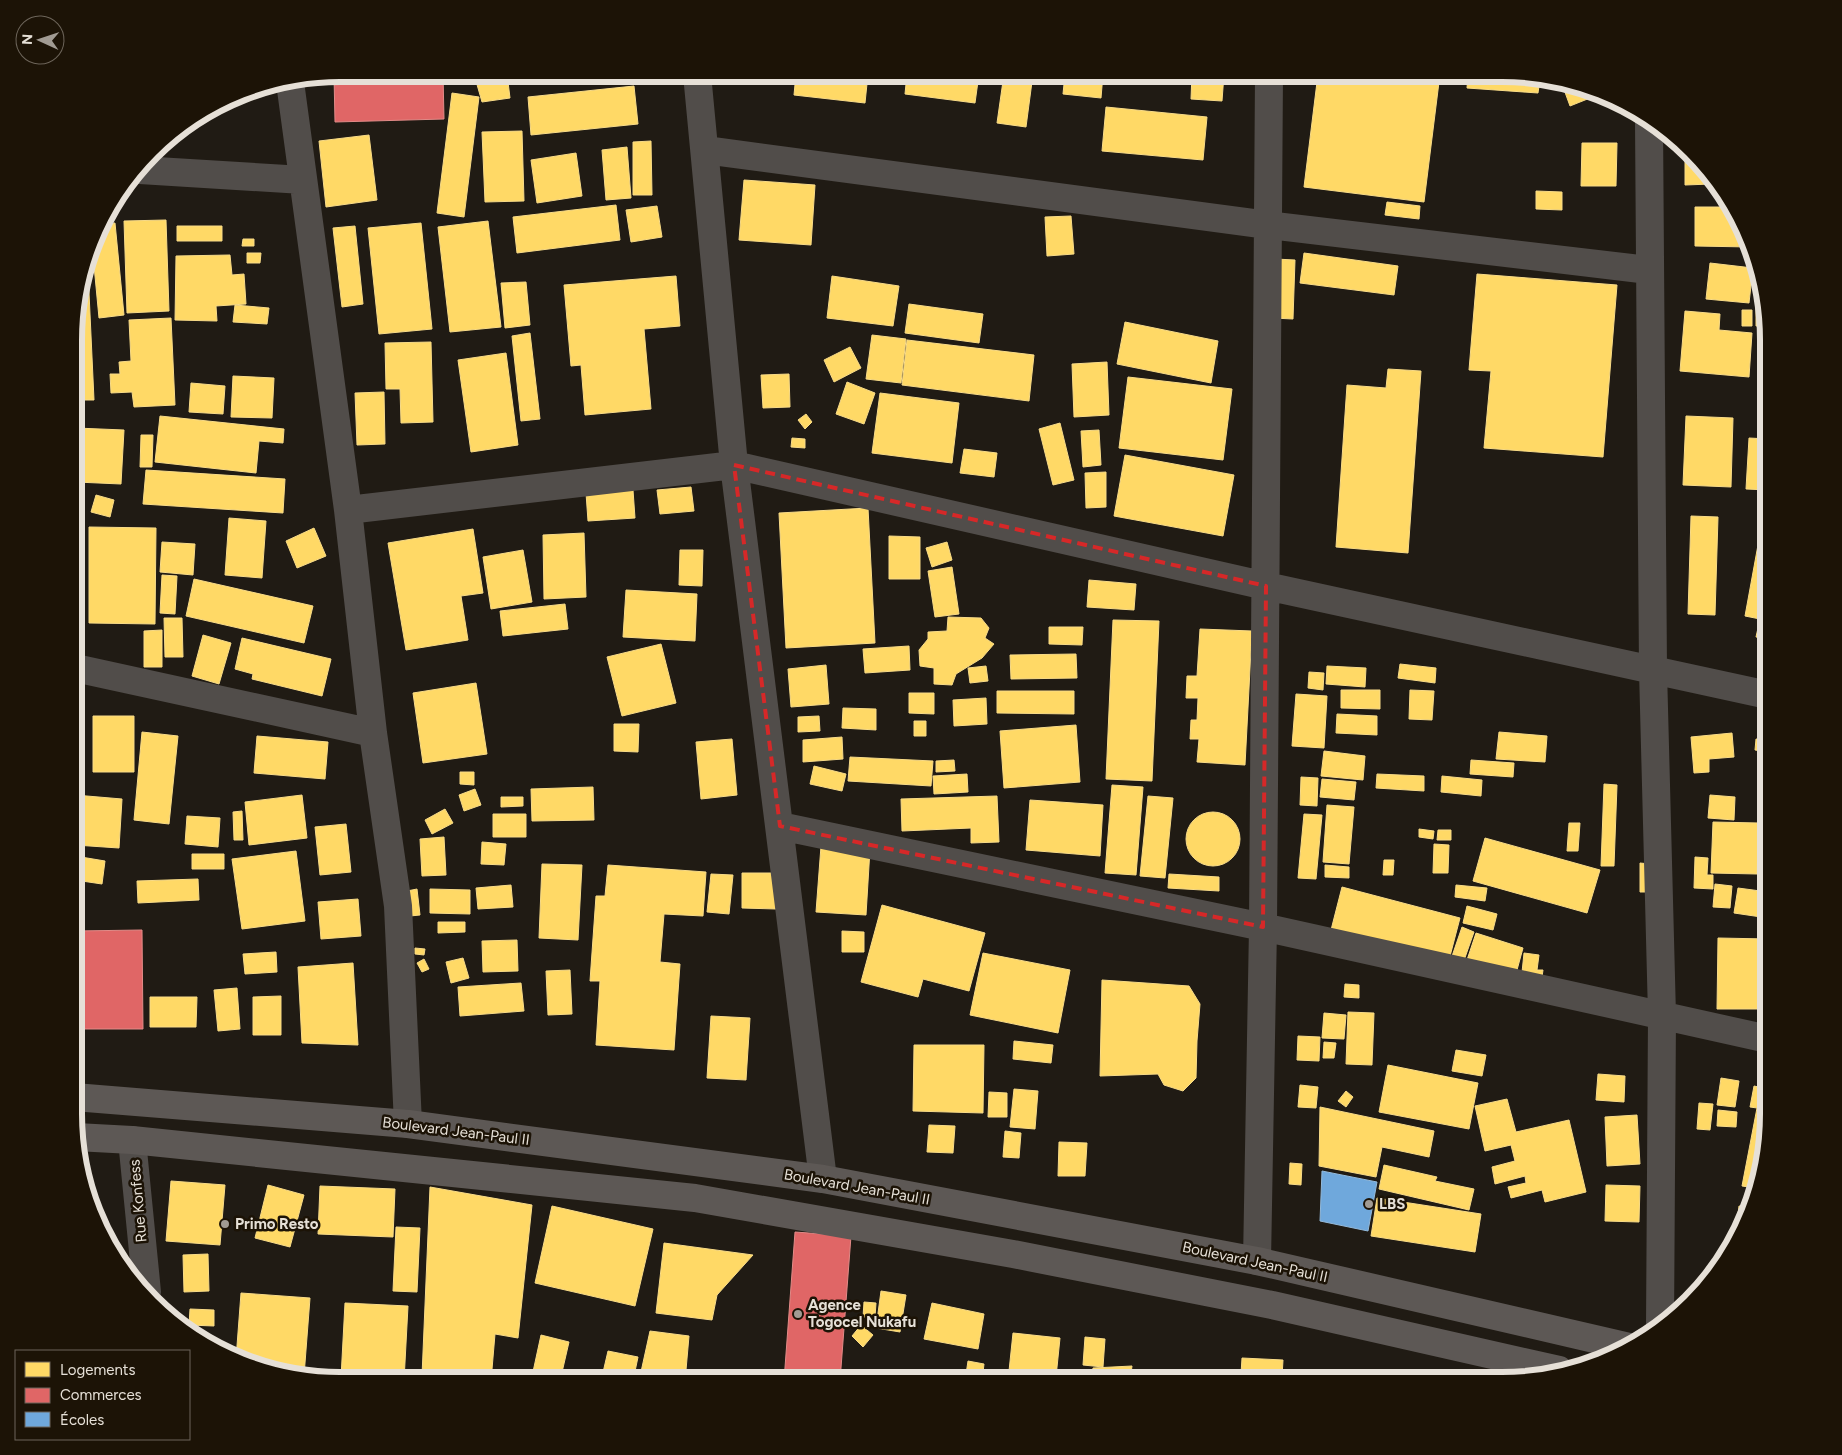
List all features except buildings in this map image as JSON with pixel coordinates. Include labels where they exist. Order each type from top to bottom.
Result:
[{"type":"main road","name":"Boulevard Jean-Paul II","points":[[82,1098],[408,1124],[823,1179],[1257,1261],[1618,1345]]},
{"type":"main road","points":[[84,1137],[132,1140],[695,1198],[1118,1274],[1272,1305],[1551,1368]]},
{"type":"street","points":[[698,82],[734,465],[823,1179]]},
{"type":"street","points":[[1257,1261],[1263,927],[1269,82]]},
{"type":"street","points":[[291,87],[348,510],[373,733],[398,906],[408,1124]]},
{"type":"street","points":[[1649,129],[1653,670],[1662,1015],[1660,1318]]},
{"type":"street","points":[[705,150],[1268,225],[1649,270]]},
{"type":"street","points":[[147,170],[303,180]]},
{"type":"street","points":[[348,510],[734,465],[1266,586],[1760,693]]},
{"type":"street","points":[[82,670],[373,733]]},
{"type":"street","points":[[780,826],[1263,927],[1760,1037]]},
{"type":"street","name":"Rue Konfess","points":[[132,1140],[145,1283]]},
{"type":"highlighted area","points":[[734,465],[1266,586],[1263,927],[780,826]]},
{"type":"place","name":"LBS","points":[[1369,1204]]},
{"type":"place","name":"Primo Resto","points":[[225,1224]]},
{"type":"place","name":"Agence Togocel Nukafu","points":[[798,1314]]}]
